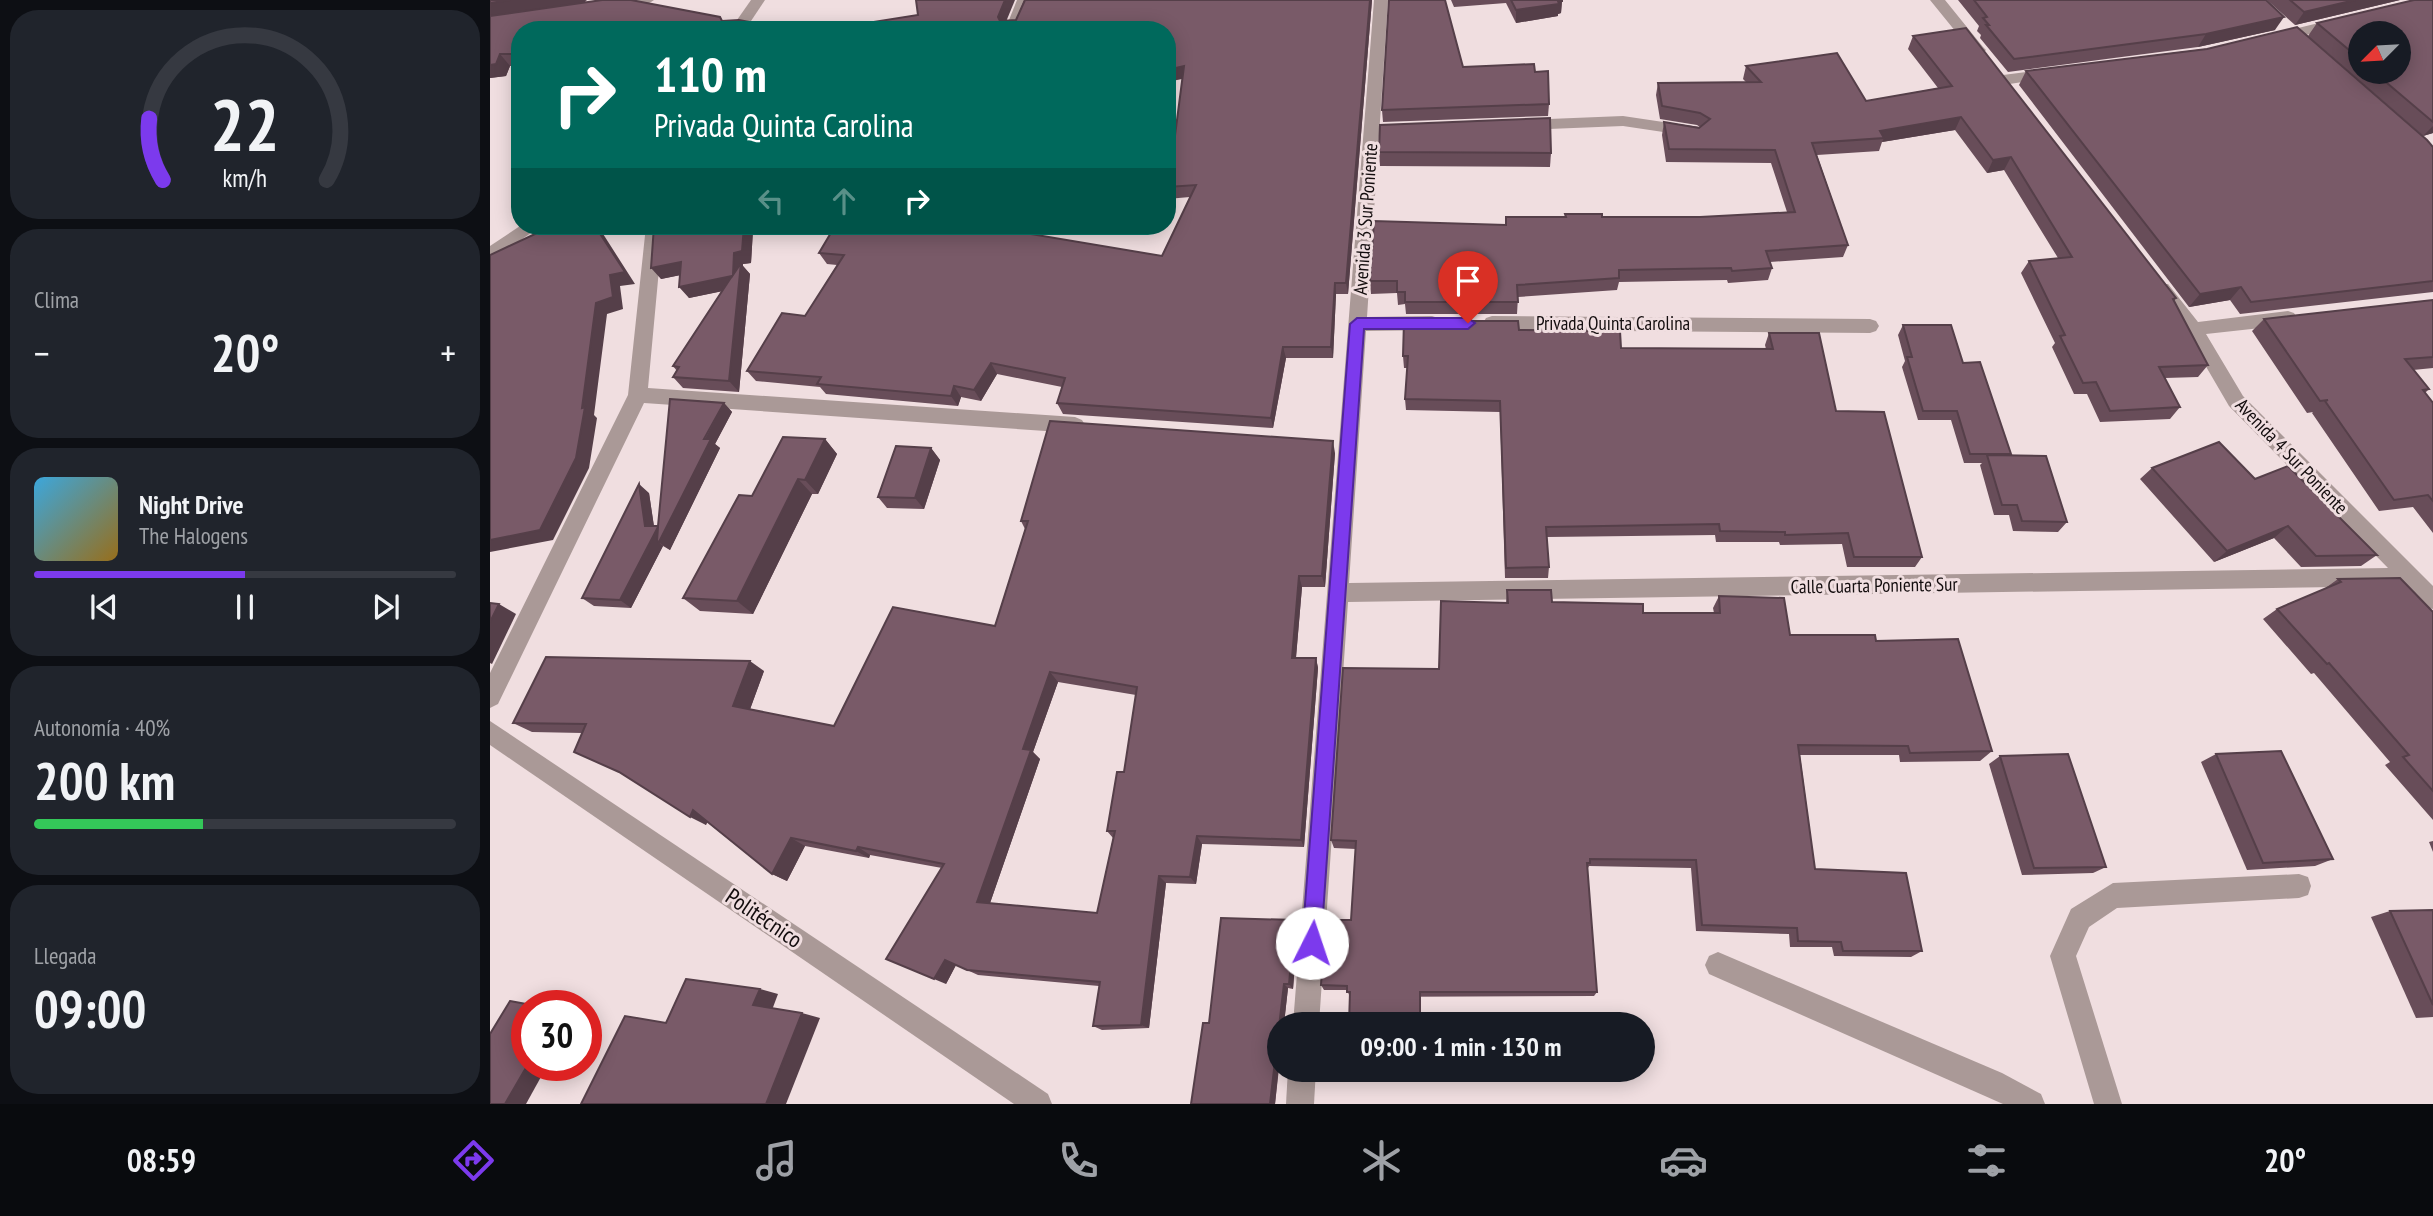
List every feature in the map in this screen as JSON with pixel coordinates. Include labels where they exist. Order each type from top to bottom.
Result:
[{"type":"street","points":[[594,8],[647,0]]},
{"type":"street","points":[[743,21],[758,0]]},
{"type":"street","points":[[1016,21],[1024,0]]},
{"type":"street","name":"Avenida 3 Sur Poniente","points":[[1307,1012],[1337,593],[1341,444],[1378,131],[1381,0]]},
{"type":"street","points":[[1937,0],[2020,102]]},
{"type":"street","points":[[2275,18],[2298,38]]},
{"type":"street","points":[[2266,40],[2298,38],[2348,20]]},
{"type":"street","points":[[1995,70],[2068,72]]},
{"type":"street","points":[[1504,126],[1623,121],[1697,132]]},
{"type":"street","points":[[490,255],[519,235]]},
{"type":"street","points":[[490,697],[638,395],[653,235]]},
{"type":"street","name":"Avenida 4 Sur Poniente","points":[[2152,275],[2193,329],[2236,401],[2433,600]]},
{"type":"street","points":[[2193,329],[2300,317]]},
{"type":"street","name":"Privada Quinta Carolina","points":[[1357,324],[1745,323],[1870,326]]},
{"type":"street","points":[[638,395],[1097,427]]},
{"type":"street","name":"Calle Cuarta Poniente Sur","points":[[1337,593],[2411,577]]},
{"type":"street","name":"Politécnico","points":[[490,732],[1038,1104]]},
{"type":"street","points":[[2108,1104],[2063,956],[2080,918],[2113,897],[2299,886]]},
{"type":"street","points":[[1718,965],[1992,1083],[2031,1104]]},
{"type":"street","points":[[1300,1104],[1302,1082]]},
{"type":"building","points":[[602,0],[631,0],[720,17],[722,21],[511,21],[511,54],[500,54],[496,64],[490,65],[490,16]]},
{"type":"building","points":[[916,0],[1005,0],[998,17],[1000,21],[880,21],[918,15]]},
{"type":"building","points":[[1025,0],[1370,0],[1346,283],[1335,283],[1331,347],[1283,347],[1271,418],[1057,403],[1065,378],[991,363],[974,390],[954,386],[951,396],[817,384],[821,377],[747,371],[782,313],[805,316],[844,255],[819,253],[830,235],[1037,235],[1162,256],[1172,235],[1176,235],[1176,227],[1196,185],[1176,186],[1176,128],[1184,66],[1176,68],[1176,21],[1000,21],[1016,20]]},
{"type":"building","points":[[1389,0],[1445,0],[1463,67],[1534,64],[1535,72],[1548,71],[1549,104],[1382,110]]},
{"type":"building","points":[[1511,0],[1562,1],[1558,1],[1559,4],[1516,10]]},
{"type":"building","points":[[1974,0],[2266,0],[2284,17],[2206,34],[2014,59],[1986,25],[1989,25],[1983,18],[1987,17]]},
{"type":"building","points":[[2290,0],[2355,0],[2304,12]]},
{"type":"building","points":[[2414,0],[2433,0],[2433,122],[2388,84],[2412,84],[2412,21],[2348,21],[2348,49],[2317,23]]},
{"type":"building","points":[[2297,27],[2348,71],[2348,84],[2363,84],[2427,140],[2433,147],[2433,281],[2251,302],[2241,287],[2200,294],[2026,71],[2207,49]]},
{"type":"building","points":[[1966,28],[2176,298],[2173,299],[2208,365],[2159,367],[2180,407],[2110,411],[2096,382],[2083,383],[2060,336],[2065,335],[2029,261],[2072,257],[2011,157],[1993,160],[1961,117],[1880,131],[1884,138],[1812,143],[1848,245],[1766,251],[1772,268],[1732,271],[1731,268],[1619,270],[1619,278],[1517,285],[1518,302],[1405,302],[1405,292],[1397,292],[1397,281],[1370,281],[1374,221],[1506,225],[1506,217],[1566,217],[1565,214],[1602,214],[1602,217],[1700,217],[1795,212],[1775,150],[1669,149],[1664,122],[1699,128],[1710,119],[1700,113],[1662,106],[1658,83],[1761,82],[1746,66],[1837,53],[1866,101],[1952,86],[1913,36]]},
{"type":"building","points":[[1550,118],[1551,153],[1379,152],[1380,125]]},
{"type":"building","points":[[533,235],[601,235],[625,272],[610,275],[613,297],[596,303],[582,408],[585,407],[576,458],[540,530],[490,540],[490,255]]},
{"type":"building","points":[[653,235],[743,235],[742,251],[734,253],[733,275],[741,263],[729,381],[673,377],[679,367],[673,366],[732,276],[679,287],[681,262],[651,268]]},
{"type":"building","points":[[2433,300],[2433,357],[2405,359],[2429,389],[2423,390],[2433,403],[2433,501],[2428,495],[2394,500],[2325,401],[2328,400],[2320,401],[2264,319]]},
{"type":"building","points":[[1404,321],[1518,321],[1519,330],[1620,331],[1621,348],[1773,349],[1769,333],[1819,333],[1836,411],[1884,412],[1922,557],[1854,557],[1848,533],[1785,535],[1785,532],[1720,531],[1719,524],[1546,527],[1549,567],[1506,568],[1500,401],[1405,399],[1408,356],[1403,356]]},
{"type":"building","points":[[1903,325],[1951,325],[1963,363],[1980,362],[2011,454],[1970,454],[1957,411],[1923,411],[1907,357],[1912,357]]},
{"type":"building","points":[[670,399],[724,403],[704,439],[711,439],[659,542],[658,527],[620,600],[582,598],[639,484],[645,526],[658,526]]},
{"type":"building","points":[[1050,421],[1333,441],[1322,576],[1299,576],[1292,658],[1316,658],[1301,840],[1197,836],[1190,877],[1159,876],[1141,1025],[1093,1026],[1100,982],[967,970],[945,960],[934,979],[886,959],[944,864],[858,847],[856,851],[791,838],[772,874],[693,810],[690,817],[619,772],[574,752],[586,724],[513,723],[546,657],[750,661],[733,706],[834,726],[893,607],[995,626],[1028,521],[1021,521]],"holes":[[[1050,672],[1137,687],[1124,772],[1117,772],[1107,831],[1115,831],[1097,913],[977,902],[1031,750],[1023,749]]]},
{"type":"building","points":[[783,437],[825,439],[805,480],[798,479],[737,601],[683,598],[739,495],[752,496]]},
{"type":"building","points":[[2219,442],[2255,479],[2288,466],[2377,555],[2316,556],[2288,526],[2227,551],[2152,468]]},
{"type":"building","points":[[896,446],[931,448],[915,498],[878,497]]},
{"type":"building","points":[[1987,455],[2046,456],[2067,522],[2022,521],[2017,505],[2002,505]]},
{"type":"building","points":[[2400,578],[2433,612],[2433,791],[2403,757],[2409,755],[2329,663],[2327,664],[2277,609],[2341,582],[2338,579]]},
{"type":"building","points":[[1507,590],[1551,590],[1552,602],[1643,604],[1643,613],[1720,613],[1719,596],[1784,598],[1790,635],[1875,635],[1876,641],[1958,639],[1992,751],[1910,753],[1908,746],[1798,745],[1815,869],[1906,873],[1922,951],[1843,951],[1841,942],[1798,941],[1797,928],[1702,925],[1696,860],[1590,859],[1590,863],[1587,863],[1597,992],[1420,992],[1420,1012],[1349,1012],[1350,992],[1347,992],[1347,986],[1321,985],[1325,920],[1351,920],[1356,841],[1331,840],[1343,668],[1439,669],[1441,601],[1508,603]]},
{"type":"building","points":[[490,603],[499,604],[490,622]]},
{"type":"building","points":[[2281,751],[2333,859],[2263,863],[2216,754]]},
{"type":"building","points":[[2068,754],[2106,867],[2034,868],[2000,756]]},
{"type":"building","points":[[2433,910],[2433,1005],[2390,911]]},
{"type":"building","points":[[1221,918],[1295,920],[1289,984],[1284,984],[1281,1012],[1267,1012],[1267,1082],[1273,1082],[1270,1104],[1191,1104],[1203,1023],[1209,1023]]},
{"type":"building","points":[[686,979],[760,989],[753,1005],[802,1013],[766,1104],[581,1104],[592,1081],[602,1081],[602,1062],[625,1016],[666,1023]]},
{"type":"building","points":[[511,1001],[511,1081],[518,1081],[505,1104],[490,1104],[490,1034]]},
{"type":"route","points":[[1312,943],[1357,324],[1468,323]]}]
